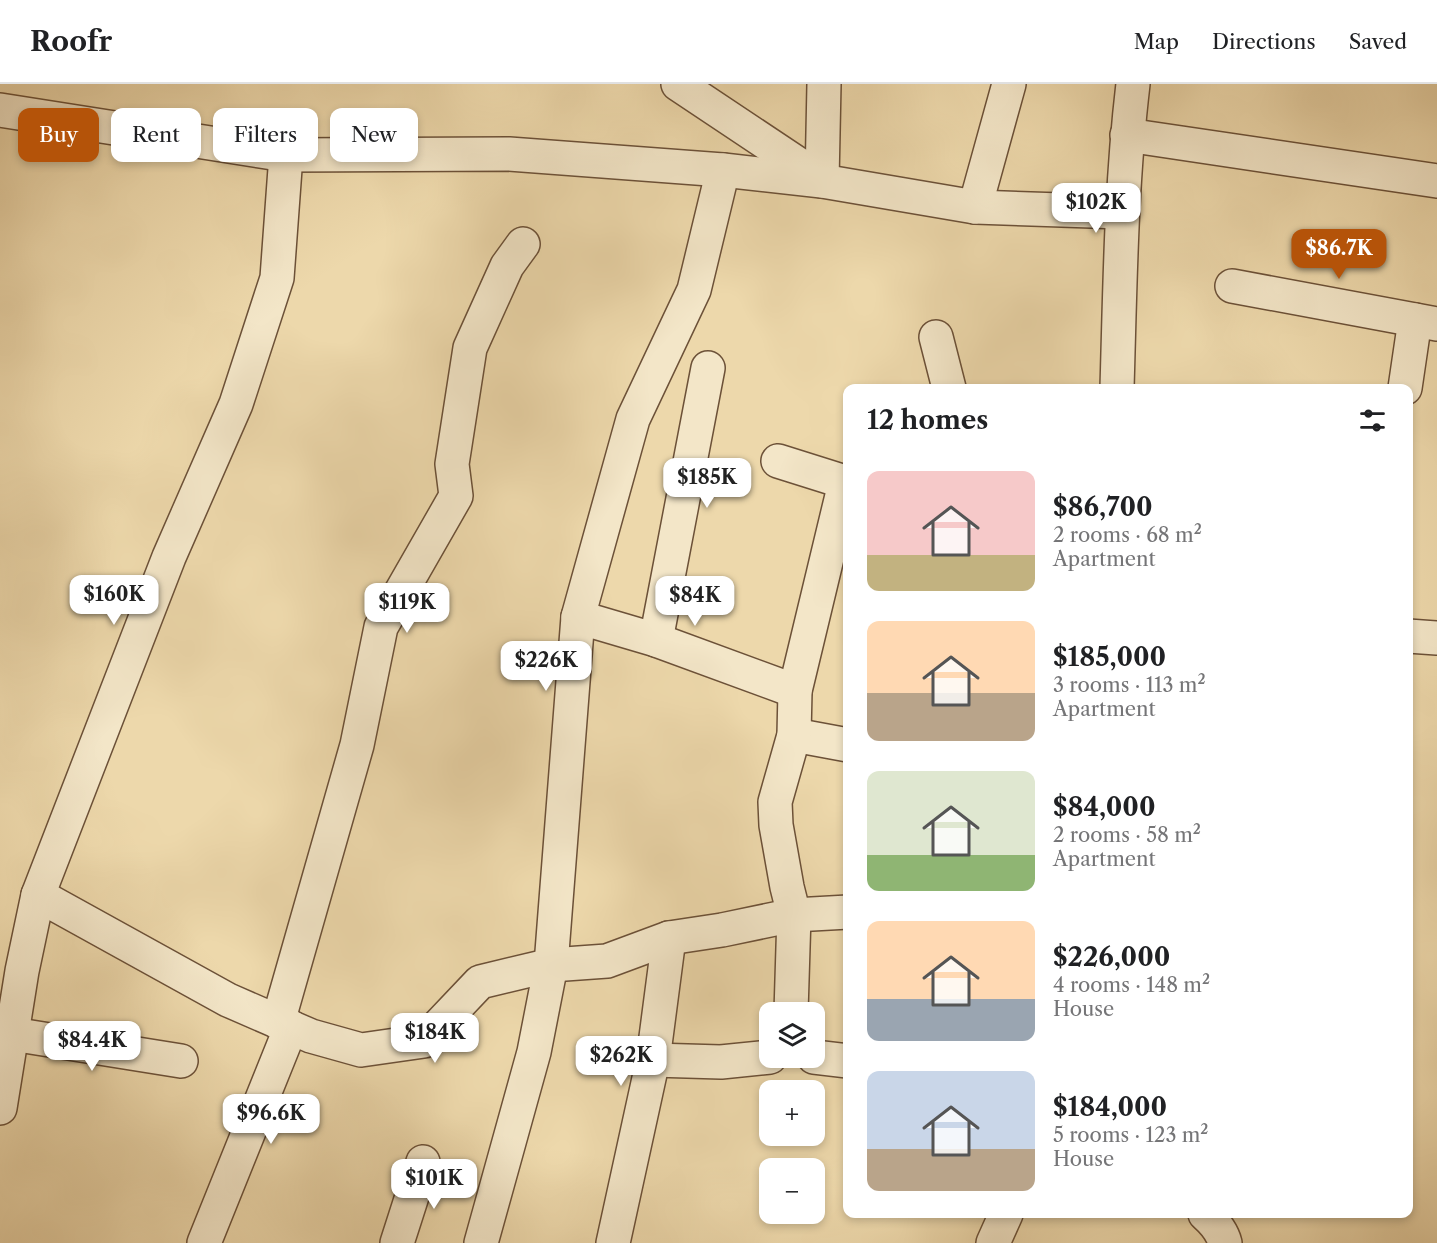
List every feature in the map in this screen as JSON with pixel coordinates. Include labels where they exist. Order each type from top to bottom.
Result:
[{"type":"street","points":[[678,84],[822,180]]},
{"type":"street","points":[[822,180],[824,84]]},
{"type":"street","points":[[975,207],[1009,84]]},
{"type":"street","points":[[1117,384],[1122,212],[1133,84]]},
{"type":"street","points":[[0,110],[213,144]]},
{"type":"street","points":[[1127,135],[1437,181]]},
{"type":"street","points":[[318,155],[509,154],[822,180],[975,207],[1122,212]]},
{"type":"street","points":[[1,1092],[12,1034],[11,970],[169,557],[236,404],[277,278],[285,162]]},
{"type":"street","points":[[481,1243],[534,1052],[551,965],[578,617],[633,419],[694,290],[723,170]]},
{"type":"street","points":[[204,1243],[284,1025],[357,745],[381,627],[456,496],[452,464],[470,348],[507,267],[523,244]]},
{"type":"street","points":[[1232,286],[1426,322],[1406,384]]},
{"type":"street","points":[[936,337],[948,384]]},
{"type":"street","points":[[656,640],[708,368]]},
{"type":"street","points":[[778,461],[843,482]]},
{"type":"street","points":[[791,1002],[794,915],[776,825],[775,802],[794,735],[795,691],[843,495]]},
{"type":"street","points":[[578,617],[656,640],[795,691]]},
{"type":"street","points":[[1413,636],[1437,638]]},
{"type":"street","points":[[794,735],[843,744]]},
{"type":"street","points":[[38,895],[228,1000],[311,1036],[362,1050],[424,1041],[480,982],[551,965],[608,961],[669,938],[794,915],[843,912]]},
{"type":"street","points":[[613,1243],[653,1060],[669,938]]},
{"type":"street","points":[[12,1034],[180,1061]]},
{"type":"street","points":[[653,1060],[721,1062],[759,1058]]},
{"type":"street","points":[[825,1059],[843,1061]]},
{"type":"street","points":[[397,1243],[423,1162]]},
{"type":"street","points":[[993,1243],[1004,1218]]},
{"type":"street","points":[[1210,1218],[1215,1222],[1225,1243]]}]
